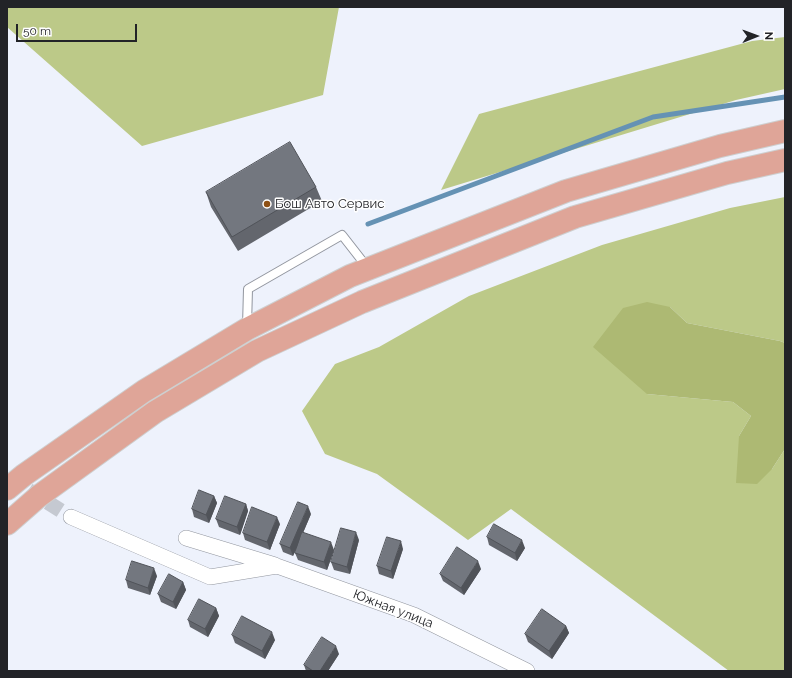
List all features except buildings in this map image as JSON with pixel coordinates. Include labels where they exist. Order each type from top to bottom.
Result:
[{"type":"main road","points":[[7,489],[24,475],[144,391],[247,329],[350,276],[566,191],[720,146],[785,131]]},
{"type":"main road","points":[[7,524],[39,496],[155,412],[257,351],[362,302],[575,217],[727,173],[785,160]]},
{"type":"street","name":"Южная улица","points":[[71,517],[210,577],[277,566]]},
{"type":"street","name":"Южная улица","points":[[186,538],[277,566],[414,614],[527,671]]},
{"type":"lane","points":[[247,329],[248,289],[342,234],[369,269]]},
{"type":"green space","points":[[7,7],[339,7],[323,95],[142,146],[7,27]]},
{"type":"green space","points":[[785,37],[785,89],[736,100],[441,190],[479,114],[752,41]]},
{"type":"green space","points":[[785,197],[785,343],[687,323],[670,307],[647,394],[733,402],[751,416],[739,436],[772,469],[785,449],[785,671],[729,671],[511,509],[468,540],[377,474],[325,454],[302,411],[335,364],[379,347],[469,296],[602,245],[730,208]]},
{"type":"green space","points":[[647,302],[670,307],[687,323],[785,343],[785,449],[772,469],[757,484],[736,483],[739,436],[751,416],[733,402],[647,394],[593,347],[623,308]]},
{"type":"waterway","points":[[368,224],[653,117],[785,97]]},
{"type":"tunnel","points":[[9,478],[71,517]]},
{"type":"place","name":"Бош Авто Сервис","points":[[267,204]]}]
